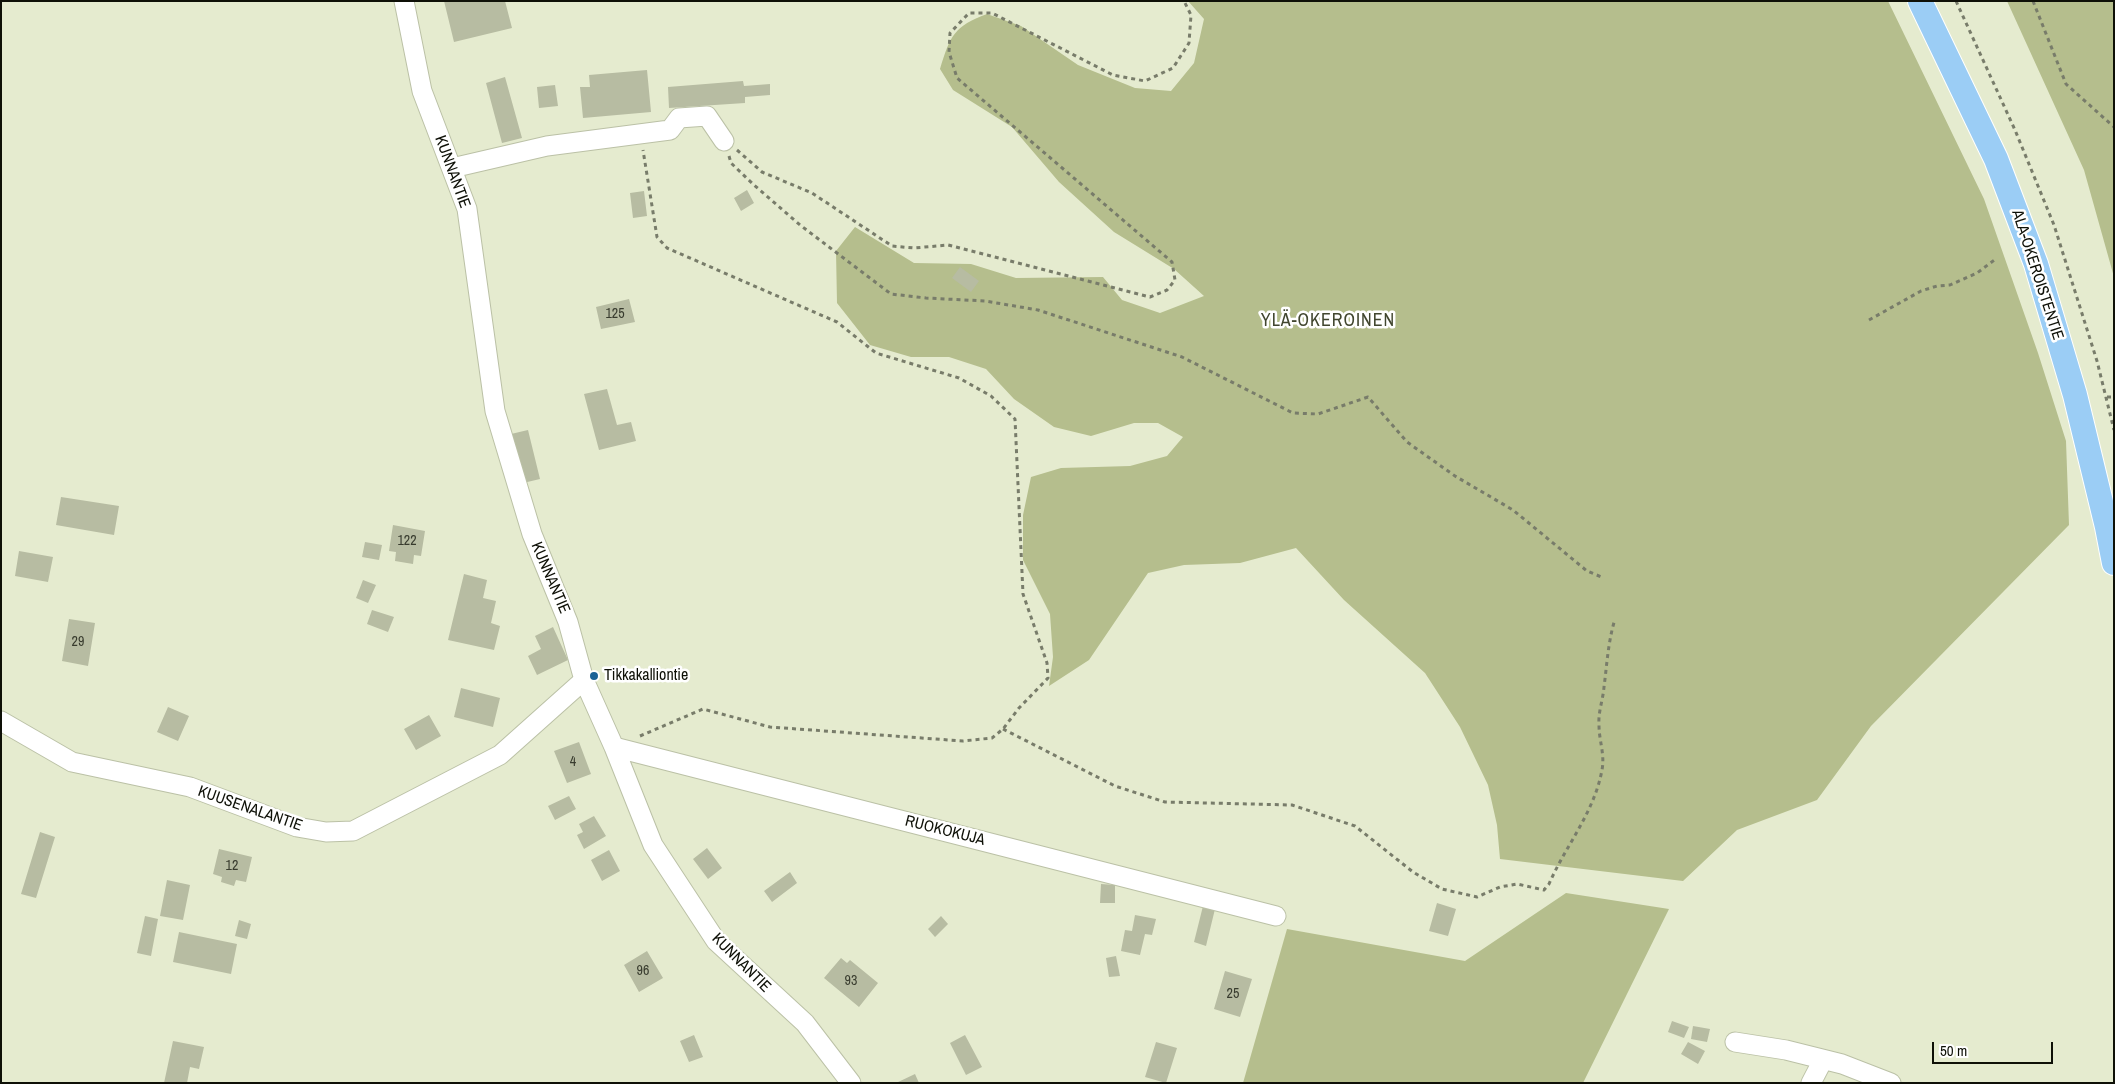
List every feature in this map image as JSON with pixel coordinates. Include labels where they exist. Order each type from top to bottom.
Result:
[{"type":"main road","name":"ALA-OKEROISTENTIE","points":[[1920,1],[1996,158],[2036,264],[2075,395],[2114,563]]},
{"type":"street","name":"KUNNANTIE","points":[[404,1],[422,90],[467,209],[495,411],[532,534],[568,622],[584,680],[654,845],[716,941],[805,1023],[851,1083]]},
{"type":"street","points":[[452,168],[547,146],[670,130],[678,118],[707,116],[724,141]]},
{"type":"street","name":"KUUSENALANTIE","points":[[1,721],[72,762],[190,787],[296,827],[326,832],[353,831],[500,755],[584,680]]},
{"type":"street","name":"RUOKOKUJA","points":[[614,747],[1276,916]]},
{"type":"street","points":[[1735,1042],[1823,1060],[1890,1083]]},
{"type":"street","points":[[1811,1083],[1823,1060]]},
{"type":"path","points":[[724,141],[762,172],[812,193],[892,246],[914,248],[948,245],[1150,296],[1168,290],[1175,280],[1172,262],[957,78],[949,52],[950,33],[970,13],[992,12],[1113,75],[1145,80],[1173,68],[1189,43],[1191,15],[1184,1]]},
{"type":"path","points":[[1956,1],[2054,225],[2106,396],[2114,430]]},
{"type":"path","points":[[2032,1],[2066,84],[2114,127]]},
{"type":"path","points":[[614,747],[703,709],[770,727],[963,742],[992,738],[1003,730],[1019,708],[1048,678],[1047,663],[1024,594],[1015,418],[991,396],[959,378],[876,353],[837,322],[667,248],[657,237],[640,134]]},
{"type":"path","points":[[724,141],[731,162],[754,185],[800,225],[891,294],[985,301],[1038,310],[1182,357],[1293,413],[1318,414],[1368,397],[1407,442],[1455,476],[1513,510],[1587,571],[1604,578]]},
{"type":"path","points":[[1868,320],[1921,292],[1937,286],[1950,285],[1977,273],[1997,258]]},
{"type":"path","points":[[2106,396],[2114,397]]},
{"type":"path","points":[[1003,730],[1115,786],[1164,802],[1292,805],[1354,826],[1413,872],[1442,889],[1477,898],[1500,887],[1517,884],[1544,890],[1549,884],[1570,840],[1584,820],[1600,781],[1603,757],[1598,728],[1599,715],[1610,636],[1615,620]]},
{"type":"green space","points":[[1188,1],[1888,1],[1984,199],[2038,353],[2066,441],[2069,525],[1871,726],[1817,800],[1737,830],[1683,881],[1500,859],[1497,825],[1488,785],[1460,727],[1425,673],[1344,600],[1296,548],[1240,563],[1184,565],[1148,573],[1089,660],[1049,686],[1053,657],[1050,614],[1023,560],[1023,515],[1031,477],[1061,468],[1130,466],[1167,456],[1183,437],[1158,423],[1134,423],[1091,436],[1054,427],[1014,399],[986,369],[949,357],[911,357],[870,345],[837,303],[836,251],[855,227],[914,263],[971,264],[1016,278],[1103,277],[1122,300],[1160,313],[1204,296],[1174,269],[1114,232],[1059,182],[1012,127],[953,90],[940,69],[947,48],[960,28],[976,18],[987,14],[1021,26],[1078,65],[1135,88],[1171,91],[1194,63],[1204,19]]},
{"type":"green space","points":[[2007,1],[2114,1],[2114,277],[2084,170]]},
{"type":"green space","points":[[1566,893],[1669,909],[1583,1083],[1243,1083],[1287,929],[1465,961]]},
{"type":"building","points":[[444,1],[505,1],[512,28],[454,42]]},
{"type":"building","points":[[647,70],[651,112],[583,118],[580,87],[590,87],[589,75]]},
{"type":"building","points":[[505,77],[522,138],[502,143],[486,83]]},
{"type":"building","points":[[743,81],[744,86],[770,84],[770,95],[745,97],[745,103],[669,108],[668,87]]},
{"type":"building","points":[[555,85],[558,106],[539,108],[537,87]]},
{"type":"building","points":[[747,190],[754,203],[741,211],[734,198]]},
{"type":"building","points":[[644,191],[647,216],[633,218],[630,193]]},
{"type":"building","points":[[960,267],[979,281],[971,292],[952,278]]},
{"type":"building","points":[[629,299],[635,322],[601,329],[596,307]]},
{"type":"building","points":[[607,389],[617,425],[631,422],[636,441],[599,450],[584,394]]},
{"type":"building","points":[[528,430],[540,479],[523,483],[511,434]]},
{"type":"building","points":[[61,497],[119,506],[114,535],[56,525]]},
{"type":"building","points":[[393,525],[425,531],[421,556],[414,555],[413,564],[395,561],[396,552],[389,551]]},
{"type":"building","points":[[365,542],[382,545],[379,560],[362,557]]},
{"type":"building","points":[[19,551],[53,557],[48,582],[15,576]]},
{"type":"building","points":[[464,574],[487,580],[483,598],[496,601],[491,623],[500,626],[494,650],[448,640]]},
{"type":"building","points":[[363,580],[376,585],[368,603],[356,598]]},
{"type":"building","points":[[372,610],[394,617],[388,632],[367,624]]},
{"type":"building","points":[[69,619],[95,623],[88,666],[62,661]]},
{"type":"building","points":[[553,627],[568,660],[537,675],[528,656],[541,649],[535,636]]},
{"type":"building","points":[[461,688],[500,698],[493,727],[454,717]]},
{"type":"building","points":[[168,707],[189,716],[178,741],[157,732]]},
{"type":"building","points":[[429,715],[441,736],[416,750],[404,729]]},
{"type":"building","points":[[579,742],[591,774],[567,783],[554,751]]},
{"type":"building","points":[[569,796],[576,809],[555,820],[548,806]]},
{"type":"building","points":[[594,816],[606,836],[584,849],[577,835],[583,832],[579,824]]},
{"type":"building","points":[[40,832],[55,837],[36,898],[21,894]]},
{"type":"building","points":[[707,848],[722,868],[708,879],[693,859]]},
{"type":"building","points":[[219,849],[252,857],[246,882],[236,880],[234,886],[221,882],[222,877],[213,874]]},
{"type":"building","points":[[609,850],[620,871],[602,881],[591,860]]},
{"type":"building","points":[[790,872],[797,883],[772,902],[764,891]]},
{"type":"building","points":[[167,880],[190,885],[183,920],[160,916]]},
{"type":"building","points":[[1101,884],[1115,885],[1115,903],[1100,903]]},
{"type":"building","points":[[1437,903],[1456,909],[1448,936],[1429,931]]},
{"type":"building","points":[[1203,906],[1215,909],[1206,946],[1194,942]]},
{"type":"building","points":[[1135,915],[1156,919],[1152,935],[1145,934],[1140,955],[1121,951],[1125,930],[1132,931]]},
{"type":"building","points":[[145,916],[158,919],[151,956],[137,953]]},
{"type":"building","points":[[941,916],[948,924],[935,937],[928,929]]},
{"type":"building","points":[[239,920],[251,924],[247,939],[235,936]]},
{"type":"building","points":[[179,932],[237,944],[231,974],[173,962]]},
{"type":"building","points":[[647,951],[663,978],[639,992],[624,965]]},
{"type":"building","points":[[1116,956],[1120,976],[1109,977],[1106,958]]},
{"type":"building","points":[[841,958],[847,963],[850,960],[878,983],[859,1007],[824,978]]},
{"type":"building","points":[[1225,971],[1252,979],[1240,1017],[1214,1009]]},
{"type":"building","points":[[1672,1021],[1689,1027],[1684,1038],[1668,1032]]},
{"type":"building","points":[[1693,1026],[1710,1029],[1707,1042],[1691,1039]]},
{"type":"building","points":[[694,1035],[703,1057],[689,1062],[680,1041]]},
{"type":"building","points":[[965,1035],[982,1067],[966,1075],[950,1043]]},
{"type":"building","points":[[173,1041],[204,1047],[199,1069],[190,1067],[187,1083],[164,1083]]},
{"type":"building","points":[[1156,1042],[1177,1048],[1166,1083],[1145,1077]]},
{"type":"building","points":[[1688,1042],[1705,1051],[1698,1064],[1681,1054]]},
{"type":"building","points":[[915,1074],[919,1083],[896,1083]]},
{"type":"place","name":"Tikkakalliontie","points":[[594,676]]},
{"type":"district","name":"YLÄ-OKEROINEN","points":[[1328,321]]}]
